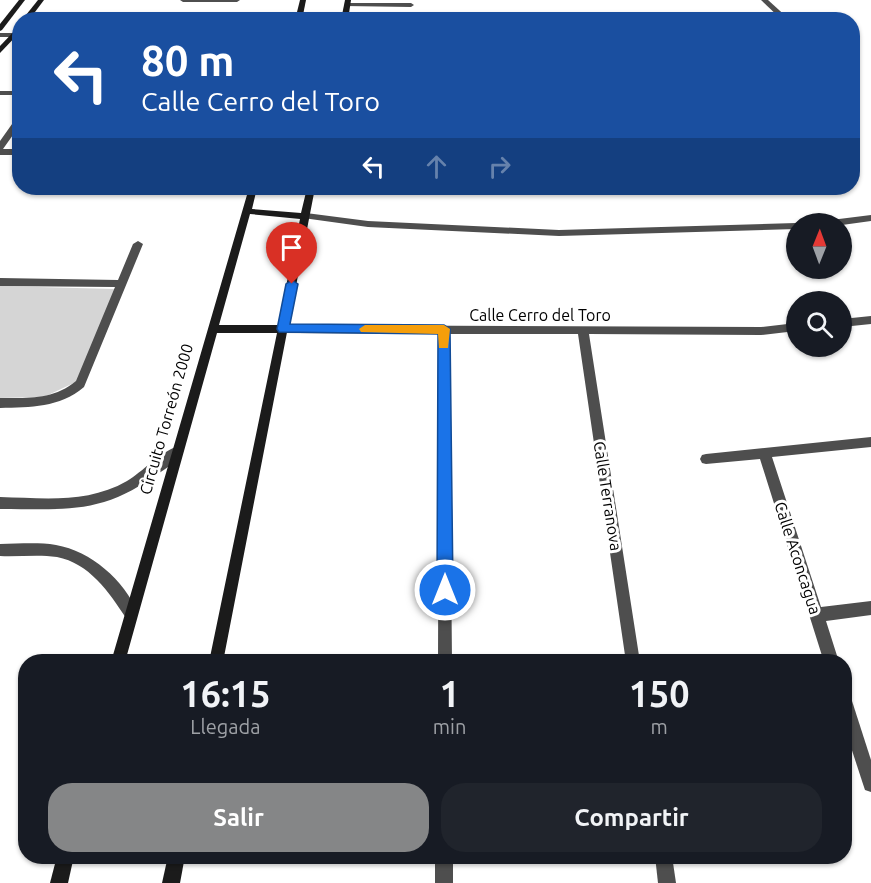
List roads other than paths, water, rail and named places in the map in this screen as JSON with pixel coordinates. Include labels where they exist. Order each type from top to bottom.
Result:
[{"type":"main road","points":[[13,12],[22,0]]},
{"type":"main road","points":[[31,12],[41,0]]},
{"type":"main road","points":[[0,29],[12,13]]},
{"type":"main road","points":[[0,51],[12,36]]},
{"type":"main road","name":"Circuito Torreón 2000","points":[[120,654],[251,195]]},
{"type":"main road","points":[[218,654],[310,195]]},
{"type":"main road","points":[[246,212],[306,216]]},
{"type":"main road","points":[[212,328],[283,329]]},
{"type":"main road","points":[[59,883],[64,864]]},
{"type":"main road","points":[[171,883],[175,864]]},
{"type":"street","points":[[183,0],[237,0]]},
{"type":"street","points":[[764,0],[778,12]]},
{"type":"street","points":[[347,2],[411,3]]},
{"type":"street","points":[[0,147],[12,130]]},
{"type":"street","points":[[306,216],[368,224],[559,233],[786,226]]},
{"type":"street","points":[[852,221],[871,219]]},
{"type":"street","points":[[0,403],[50,401],[64,396],[80,384],[138,244]]},
{"type":"street","points":[[0,282],[121,284]]},
{"type":"street","points":[[852,322],[871,320]]},
{"type":"street","name":"Calle Cerro del Toro","points":[[283,329],[761,331],[786,328]]},
{"type":"street","points":[[444,329],[445,654]]},
{"type":"street","name":"Calle Terranova","points":[[583,330],[632,654]]},
{"type":"street","points":[[706,459],[871,442]]},
{"type":"street","points":[[0,503],[80,503],[101,498],[147,476],[176,452]]},
{"type":"street","name":"Calle Aconcagua","points":[[765,454],[829,654]]},
{"type":"street","points":[[0,550],[57,551],[78,559],[98,571],[112,584],[131,613]]},
{"type":"street","points":[[817,615],[871,608]]},
{"type":"street","points":[[852,725],[871,784]]},
{"type":"street","points":[[444,864],[444,883]]},
{"type":"street","points":[[664,864],[667,883]]}]
